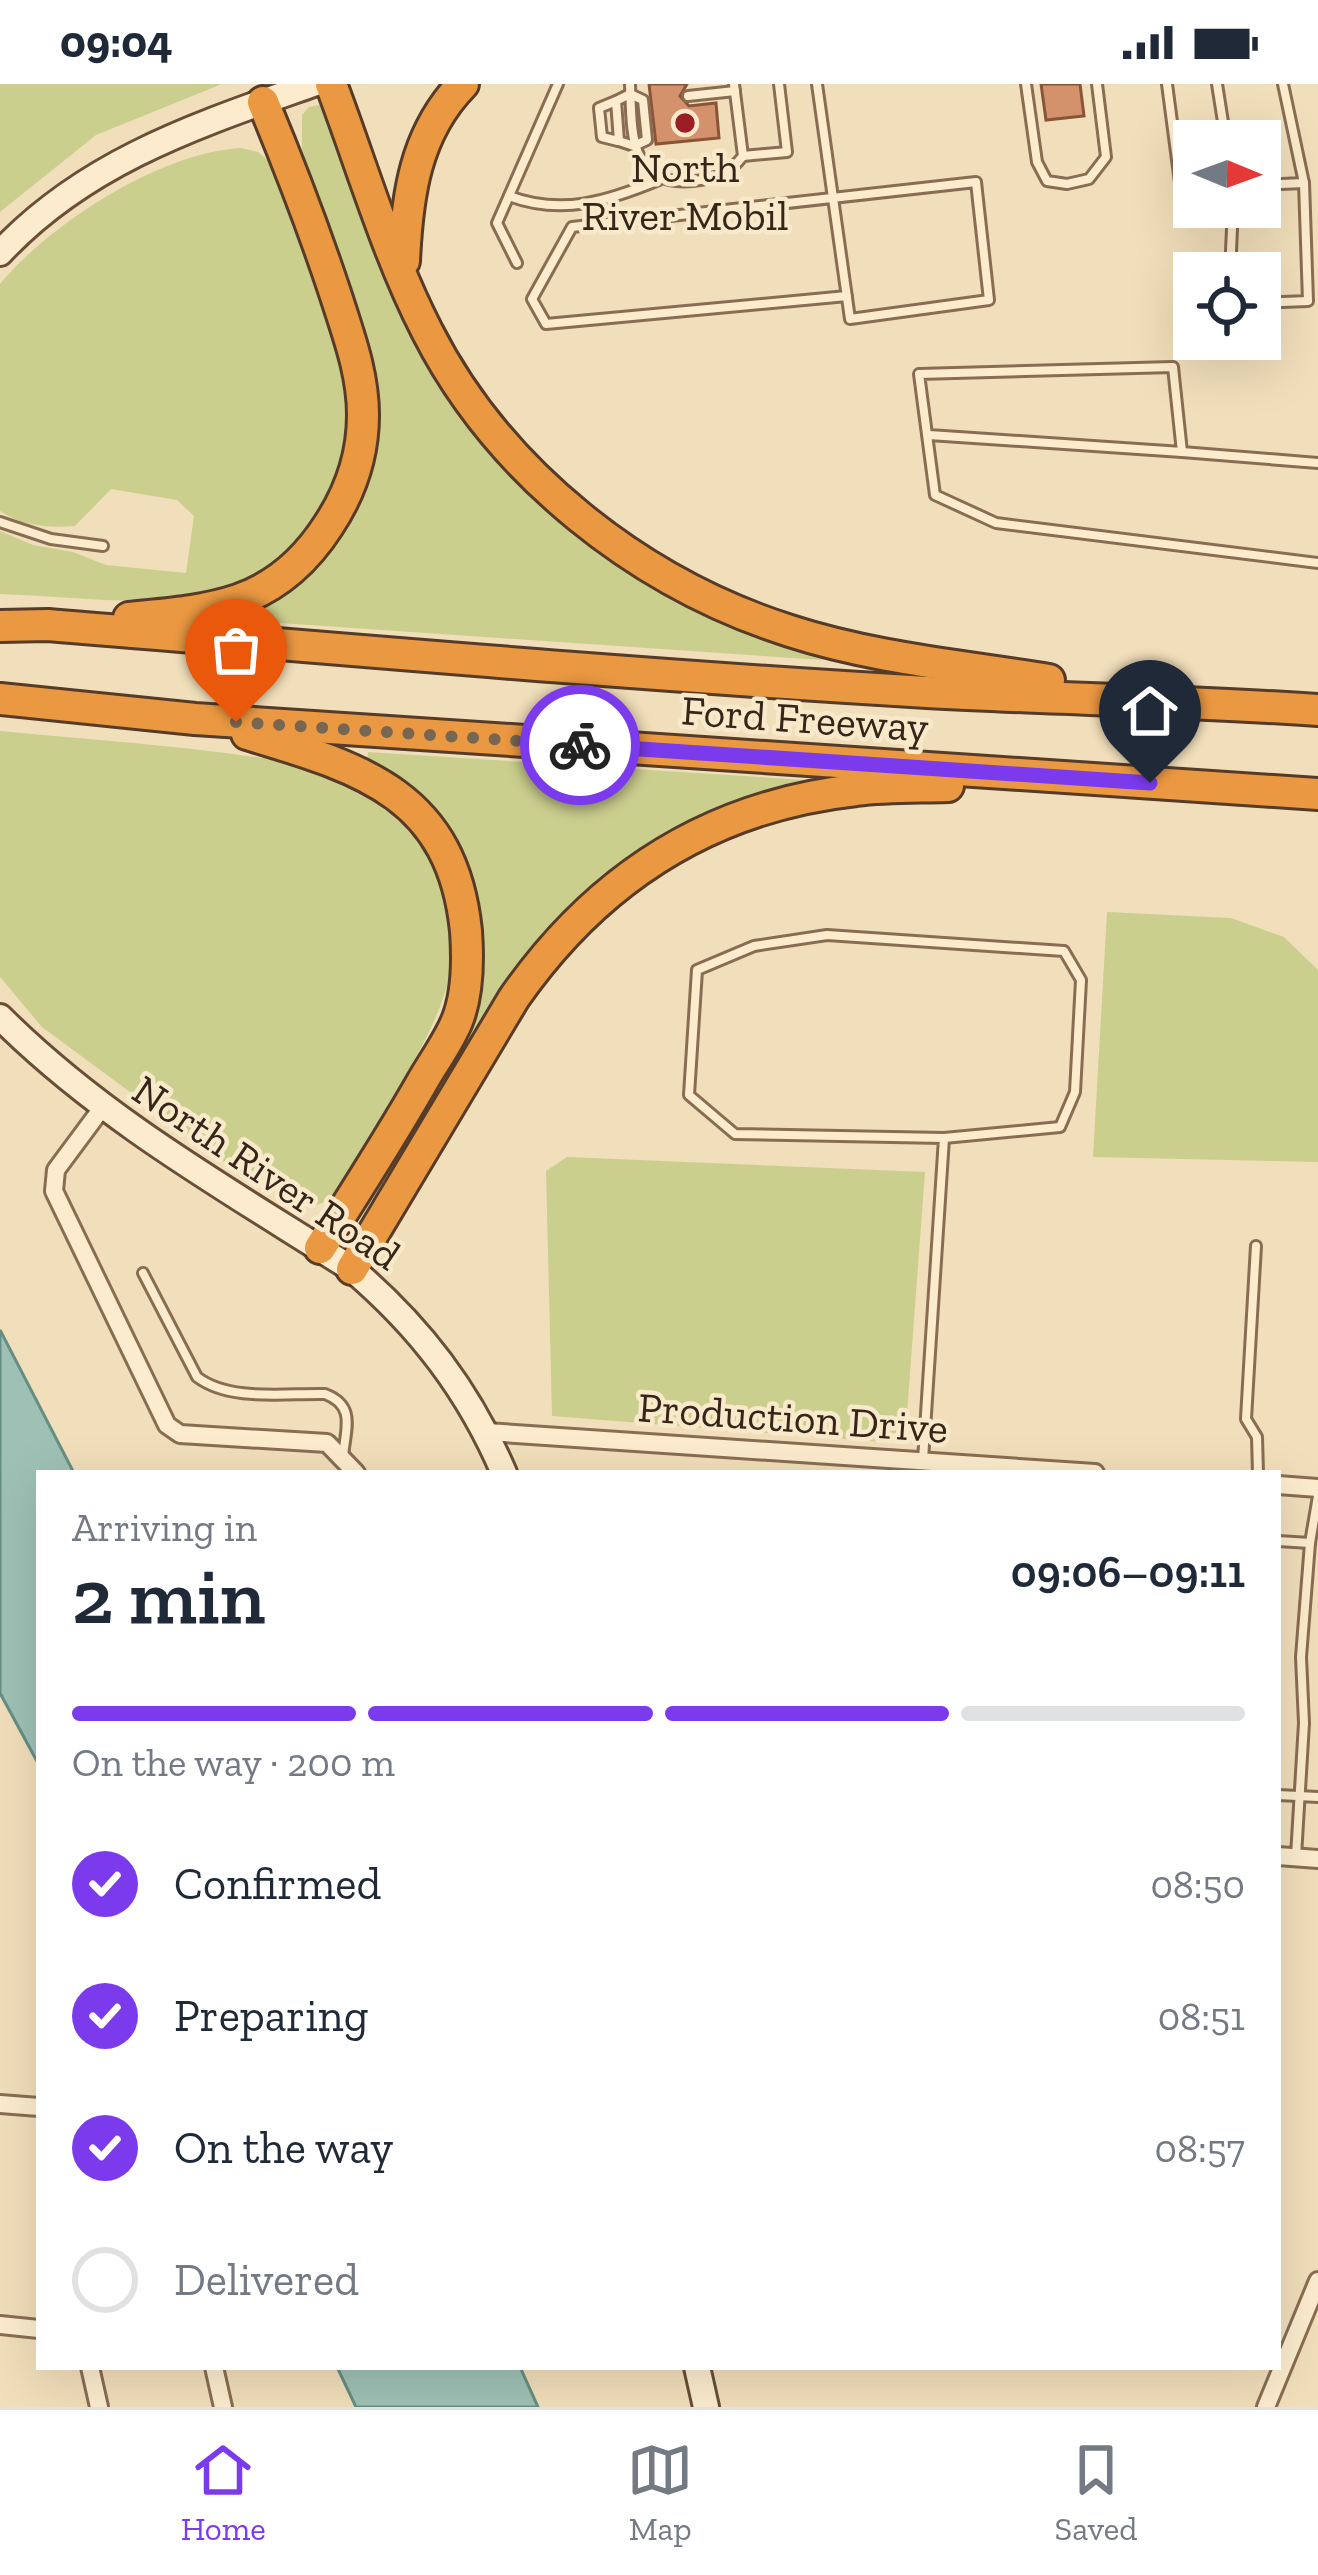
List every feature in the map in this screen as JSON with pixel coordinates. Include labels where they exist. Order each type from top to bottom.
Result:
[{"type":"highway","points":[[332,84],[404,279],[451,371],[531,473],[560,502],[682,586],[791,632],[860,650],[1174,700]]},
{"type":"highway","points":[[404,279],[410,184],[433,125],[463,84]]},
{"type":"highway","points":[[48,626],[198,611],[243,598],[283,577],[304,557],[346,494],[361,446],[359,374],[307,208],[263,102]]},
{"type":"highway","name":"Ford Freeway","points":[[0,626],[694,677],[1318,710]]},
{"type":"highway","name":"Ford Freeway","points":[[0,699],[195,718],[1318,794]]},
{"type":"highway","points":[[195,718],[334,760],[394,790],[431,832],[459,889],[467,946],[464,998],[457,1022],[320,1248]]},
{"type":"highway","points":[[352,1269],[543,956],[575,920],[638,869],[715,825],[792,801],[855,790],[1108,780]]},
{"type":"street","points":[[0,253],[40,213],[120,159],[313,84]]},
{"type":"street","name":"North River Road","points":[[0,1016],[44,1061],[102,1108],[352,1269],[423,1337],[466,1394],[503,1470]]},
{"type":"street","points":[[102,1108],[56,1170],[54,1191],[167,1426],[180,1434],[327,1443],[353,1470]]},
{"type":"street","name":"Production Drive","points":[[487,1432],[982,1469]]},
{"type":"street","points":[[1281,1486],[1318,1492]]},
{"type":"street","points":[[1287,1857],[1318,1859]]},
{"type":"street","points":[[0,2104],[36,2107]]},
{"type":"street","points":[[1266,2407],[1318,2281]]},
{"type":"street","points":[[0,2325],[36,2329]]},
{"type":"street","points":[[91,2370],[99,2407]]},
{"type":"street","points":[[215,2370],[223,2407]]},
{"type":"street","points":[[698,2370],[706,2407]]},
{"type":"lane","points":[[518,263],[497,223],[558,84]]},
{"type":"lane","points":[[630,89],[634,146],[649,172],[675,182],[718,177],[743,156],[787,152],[779,84]]},
{"type":"lane","points":[[818,84],[833,198],[847,296],[850,319],[989,301],[976,182],[833,198],[572,227],[532,299],[546,324],[847,296]]},
{"type":"lane","points":[[1026,84],[1037,162],[1047,182],[1054,184],[1089,178],[1106,157],[1097,84]]},
{"type":"lane","points":[[1167,84],[1173,129]]},
{"type":"lane","points":[[1216,84],[1222,120]]},
{"type":"lane","points":[[1281,302],[1313,302],[1304,183],[1283,84]]},
{"type":"lane","points":[[688,96],[735,88],[743,156]]},
{"type":"lane","points":[[630,89],[647,100],[647,140],[634,146],[602,137],[599,108],[630,89]]},
{"type":"lane","points":[[616,101],[619,141]]},
{"type":"lane","points":[[509,196],[540,208],[612,200],[660,179]]},
{"type":"lane","points":[[1281,184],[1304,183]]},
{"type":"lane","points":[[1182,452],[1173,367],[920,374],[935,495],[996,523],[1318,563]]},
{"type":"lane","points":[[929,435],[1318,463]]},
{"type":"lane","points":[[0,522],[51,539],[104,546]]},
{"type":"lane","points":[[827,935],[1064,950],[1081,980],[1075,1092],[1060,1127],[944,1138],[735,1134],[689,1095],[697,970],[754,946],[827,935]]},
{"type":"lane","points":[[922,1461],[944,1138]]},
{"type":"lane","points":[[1256,1246],[1246,1419],[1257,1437],[1258,1470]]},
{"type":"lane","points":[[143,1273],[185,1359],[196,1377],[211,1388],[326,1394],[344,1405],[343,1459]]},
{"type":"lane","points":[[1287,1857],[1300,1796],[1301,1657],[1318,1492]]},
{"type":"lane","points":[[1281,1541],[1310,1543]]},
{"type":"lane","points":[[1281,1795],[1318,1798]]},
{"type":"green space","points":[[0,84],[222,84],[96,135],[0,212]]},
{"type":"green space","points":[[319,105],[328,109],[384,258],[569,527],[627,569],[689,605],[754,634],[823,656],[822,660],[250,621],[247,614],[285,591],[340,537],[357,506],[374,436],[367,345],[302,149],[302,115]]},
{"type":"green space","points":[[241,148],[258,152],[273,164],[310,258],[340,357],[346,407],[343,455],[328,501],[283,558],[258,578],[230,591],[147,601],[0,594],[0,531],[106,565],[186,573],[194,516],[177,500],[111,489],[75,526],[36,525],[0,511],[0,284],[48,238],[110,195],[177,162]]},
{"type":"green space","points":[[0,731],[299,765],[362,790],[413,834],[436,869],[449,903],[454,936],[451,968],[442,1001],[411,1066],[329,1200],[314,1206],[293,1204],[222,1160],[42,1027],[0,977]]},
{"type":"green space","points":[[368,752],[821,781],[670,837],[459,1068],[451,1062],[481,933],[473,888],[407,786],[367,760]]},
{"type":"green space","points":[[1107,912],[1231,918],[1284,937],[1318,970],[1318,1162],[1093,1157]]},
{"type":"green space","points":[[567,1157],[925,1172],[906,1427],[883,1442],[552,1416],[546,1171]]},
{"type":"water","points":[[0,1330],[72,1470],[36,1470],[36,1759],[0,1693]]},
{"type":"water","points":[[338,2370],[521,2370],[538,2407],[356,2407]]},
{"type":"building","points":[[649,84],[687,84],[680,96],[689,106],[716,103],[719,138],[656,144]]},
{"type":"building","points":[[1041,84],[1080,84],[1084,116],[1046,120]]},
{"type":"way so far","points":[[236,722],[580,745]]},
{"type":"place","name":"North River Mobil","points":[[685,123]]},
{"type":"route","points":[[580,745],[1150,783]]}]
